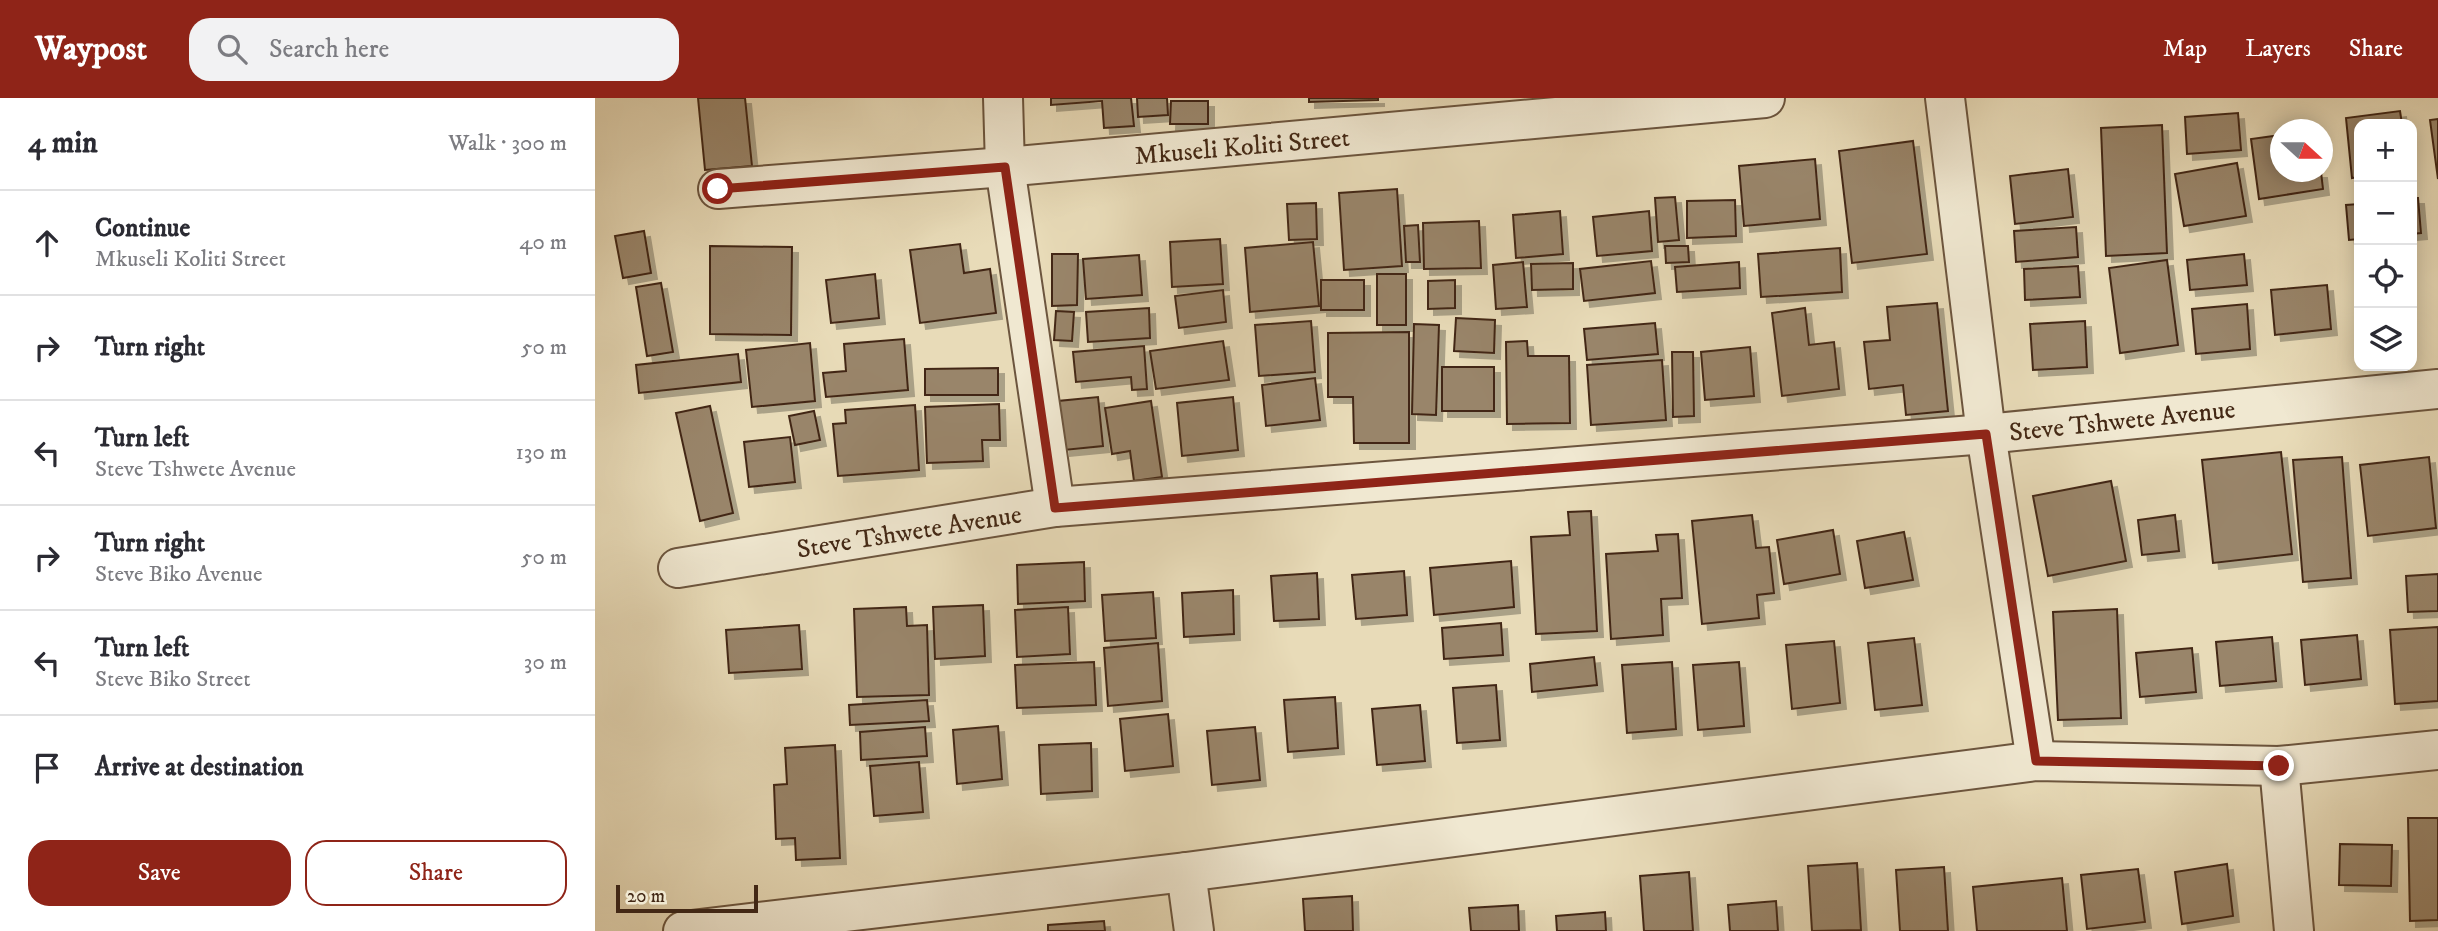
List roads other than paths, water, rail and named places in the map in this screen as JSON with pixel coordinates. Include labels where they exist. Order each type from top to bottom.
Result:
[{"type":"street","points":[[1003,98],[1005,167],[1055,508]]},
{"type":"street","name":"Mkuseli Koliti Street","points":[[718,189],[1005,167],[1765,98]]},
{"type":"street","points":[[1945,98],[1986,434],[2036,761]]},
{"type":"street","name":"Steve Tshwete Avenue","points":[[678,568],[1055,508],[1986,434],[2438,388]]},
{"type":"street","points":[[683,931],[1186,872],[2036,761],[2279,766],[2438,750]]},
{"type":"street","points":[[2279,766],[2294,931]]},
{"type":"street","points":[[1186,872],[1194,931]]}]
